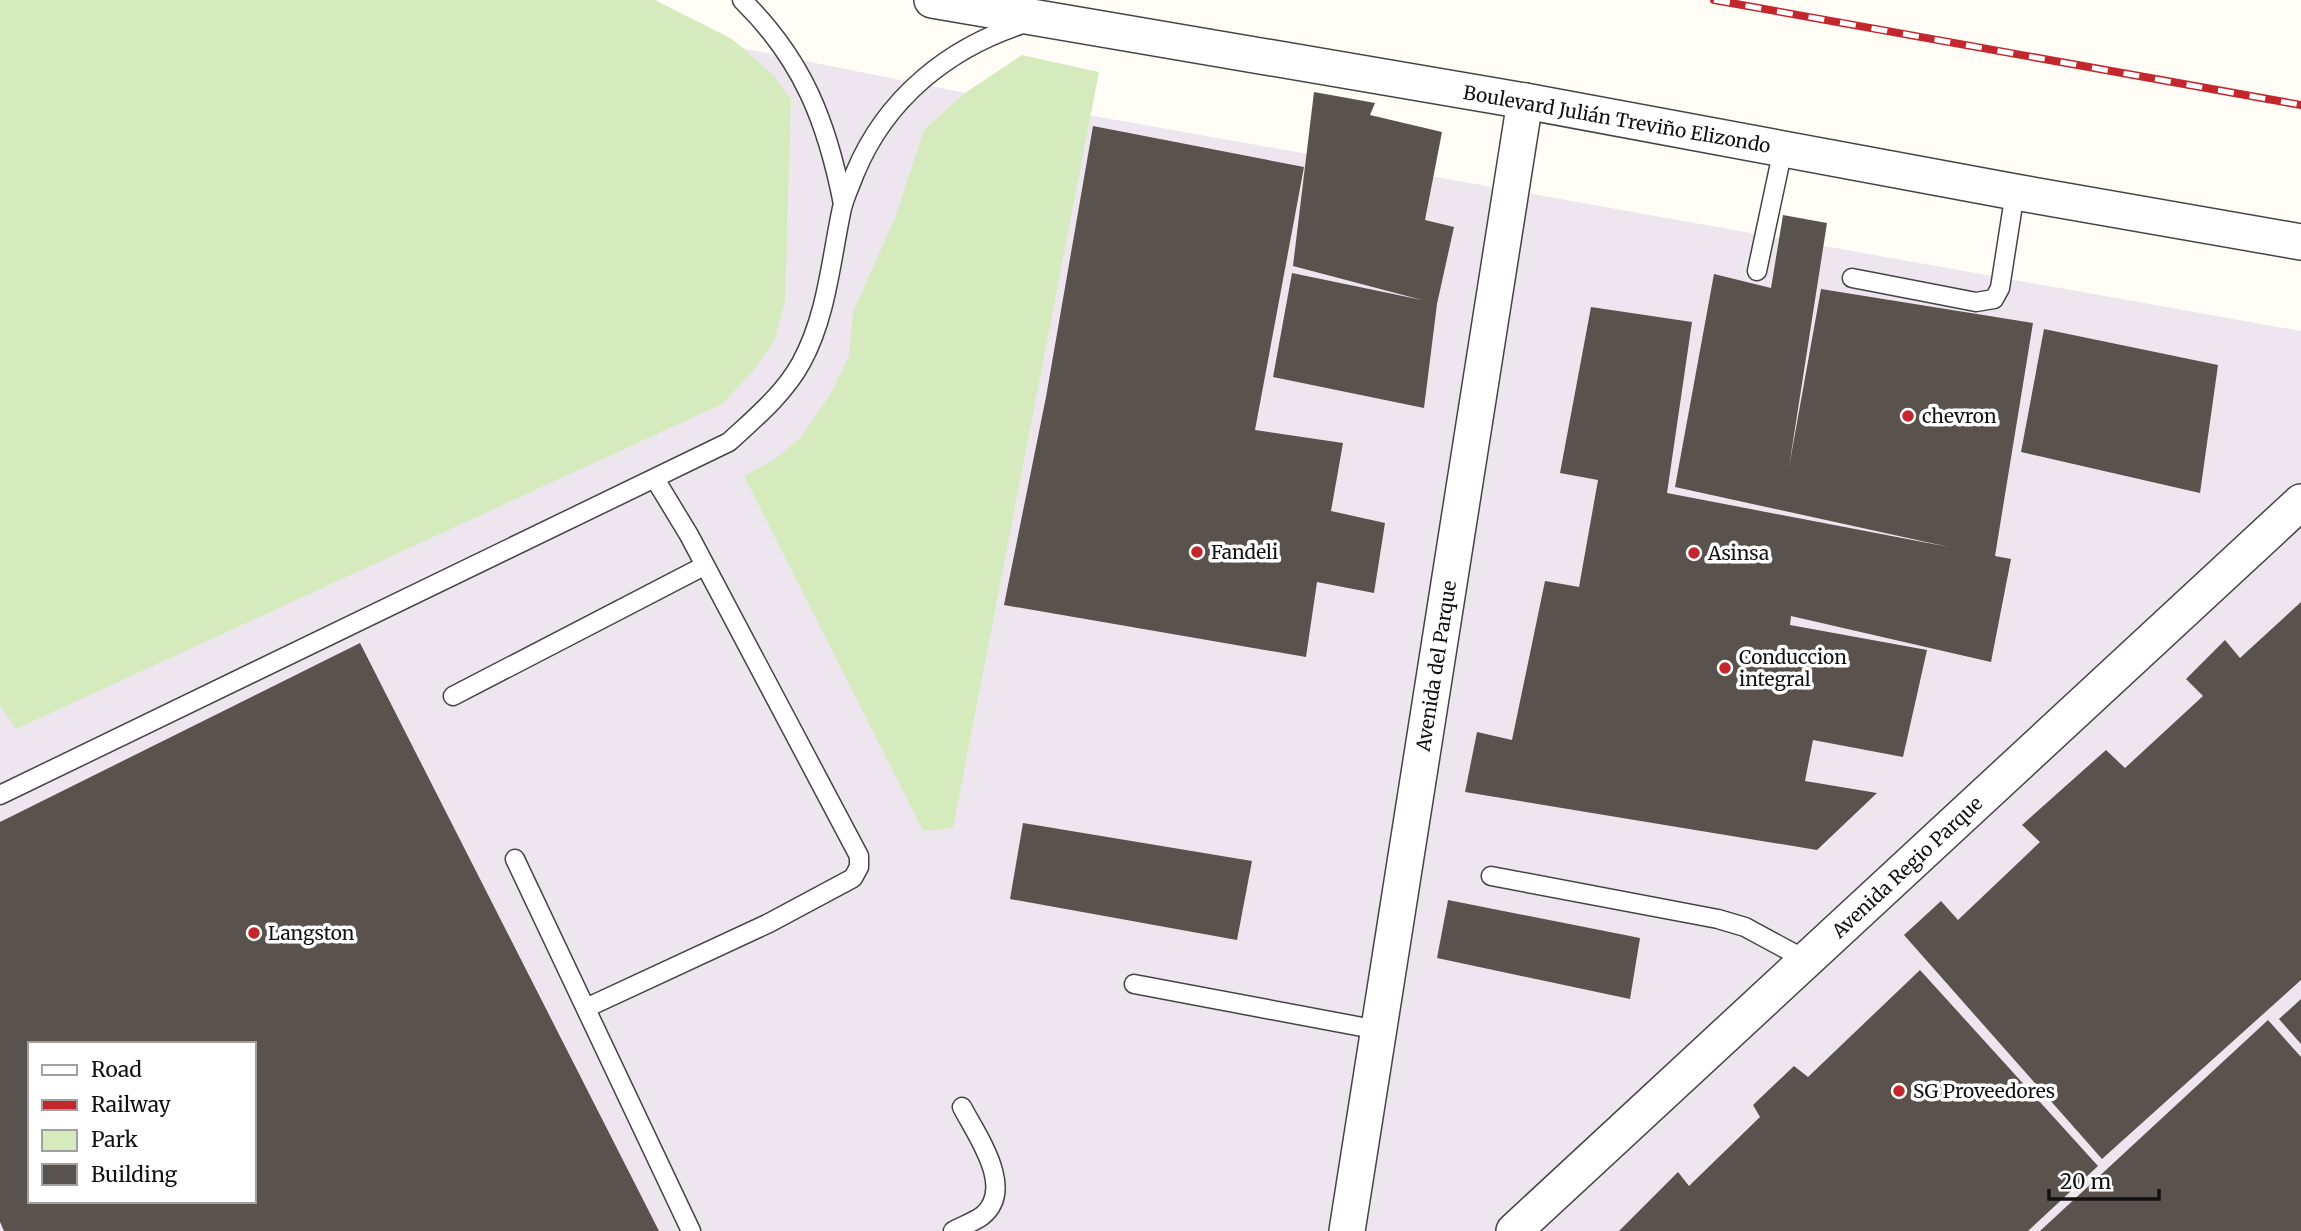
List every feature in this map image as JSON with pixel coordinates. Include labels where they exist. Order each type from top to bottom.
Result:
[{"type":"street","name":"Boulevard Julián Treviño Elizondo","points":[[932,0],[1525,101],[2301,242]]},
{"type":"street","name":"Avenida del Parque","points":[[1347,1231],[1525,101]]},
{"type":"street","name":"Avenida Regio Parque","points":[[1514,1231],[2301,502]]},
{"type":"lane","points":[[742,0],[759,17],[790,59],[816,104],[833,154],[843,204]]},
{"type":"lane","points":[[0,795],[729,442],[773,401],[801,363],[818,321],[843,204],[865,149],[899,101],[943,61],[995,33],[1038,19]]},
{"type":"lane","points":[[1757,271],[1783,149]]},
{"type":"lane","points":[[1852,278],[1976,302],[1994,299],[2000,288],[2015,192]]},
{"type":"lane","points":[[586,1008],[769,923],[853,878],[859,867],[859,856],[689,536],[654,479]]},
{"type":"lane","points":[[453,696],[704,566]]},
{"type":"lane","points":[[515,859],[691,1231]]},
{"type":"lane","points":[[1491,876],[1718,919],[1745,927],[1806,960]]},
{"type":"lane","points":[[1134,984],[1378,1030]]},
{"type":"lane","points":[[953,1231],[982,1216],[993,1203],[997,1189],[995,1172],[962,1107]]},
{"type":"shaded area","points":[[0,0],[503,0],[965,93],[2301,331],[2301,1231],[0,1231]]},
{"type":"green space","points":[[0,0],[655,0],[732,39],[771,73],[791,99],[785,301],[774,341],[753,371],[722,404],[16,729],[0,706]]},
{"type":"green space","points":[[1022,55],[1099,72],[953,828],[923,831],[744,476],[775,459],[801,437],[830,395],[849,356],[853,312],[895,218],[924,130],[965,93]]},
{"type":"building","points":[[1314,92],[1375,103],[1370,115],[1442,132],[1425,220],[1454,227],[1437,304],[1424,408],[1273,377],[1292,273],[1422,300],[1293,266]]},
{"type":"building","points":[[1093,126],[1304,167],[1255,430],[1343,443],[1331,511],[1385,523],[1374,593],[1317,582],[1306,657],[1004,605],[1046,397]]},
{"type":"building","points":[[1783,215],[1827,223],[1789,467],[1821,289],[2033,323],[1995,556],[2011,559],[1991,662],[1791,616],[1790,625],[1927,650],[1903,757],[1813,740],[1805,781],[1877,793],[1817,850],[1465,792],[1477,732],[1512,740],[1545,581],[1579,587],[1598,480],[1560,473],[1591,307],[1692,322],[1667,493],[1949,547],[1675,487],[1714,274],[1771,288]]},
{"type":"building","points":[[2044,329],[2218,365],[2200,493],[2021,452]]},
{"type":"building","points":[[2301,602],[2301,980],[2102,1159],[1904,935],[1941,901],[1958,920],[2040,842],[2022,825],[2106,750],[2125,768],[2203,696],[2186,679],[2225,640],[2240,658]]},
{"type":"building","name":"Langston","points":[[360,643],[659,1231],[4,1231],[0,1222],[0,822]]},
{"type":"building","points":[[1023,823],[1252,861],[1237,940],[1010,899]]},
{"type":"building","points":[[1448,900],[1640,938],[1630,999],[1437,958]]},
{"type":"building","name":"SG Proveedores","points":[[1920,970],[2098,1166],[2028,1231],[1619,1231],[1678,1172],[1689,1186],[1760,1117],[1753,1105],[1794,1066],[1808,1077]]},
{"type":"building","points":[[2301,999],[2301,1044],[2279,1019]]},
{"type":"building","points":[[2268,1020],[2301,1057],[2301,1231],[2040,1231]]},
{"type":"railway","points":[[1714,0],[2301,105]]},
{"type":"place","name":"chevron","points":[[1908,416]]},
{"type":"place","name":"Fandeli","points":[[1197,552]]},
{"type":"place","name":"Asinsa","points":[[1694,553]]},
{"type":"place","name":"Conduccion integral","points":[[1725,668]]},
{"type":"place","name":"Langston","points":[[254,933]]},
{"type":"place","name":"SG Proveedores","points":[[1899,1091]]}]
